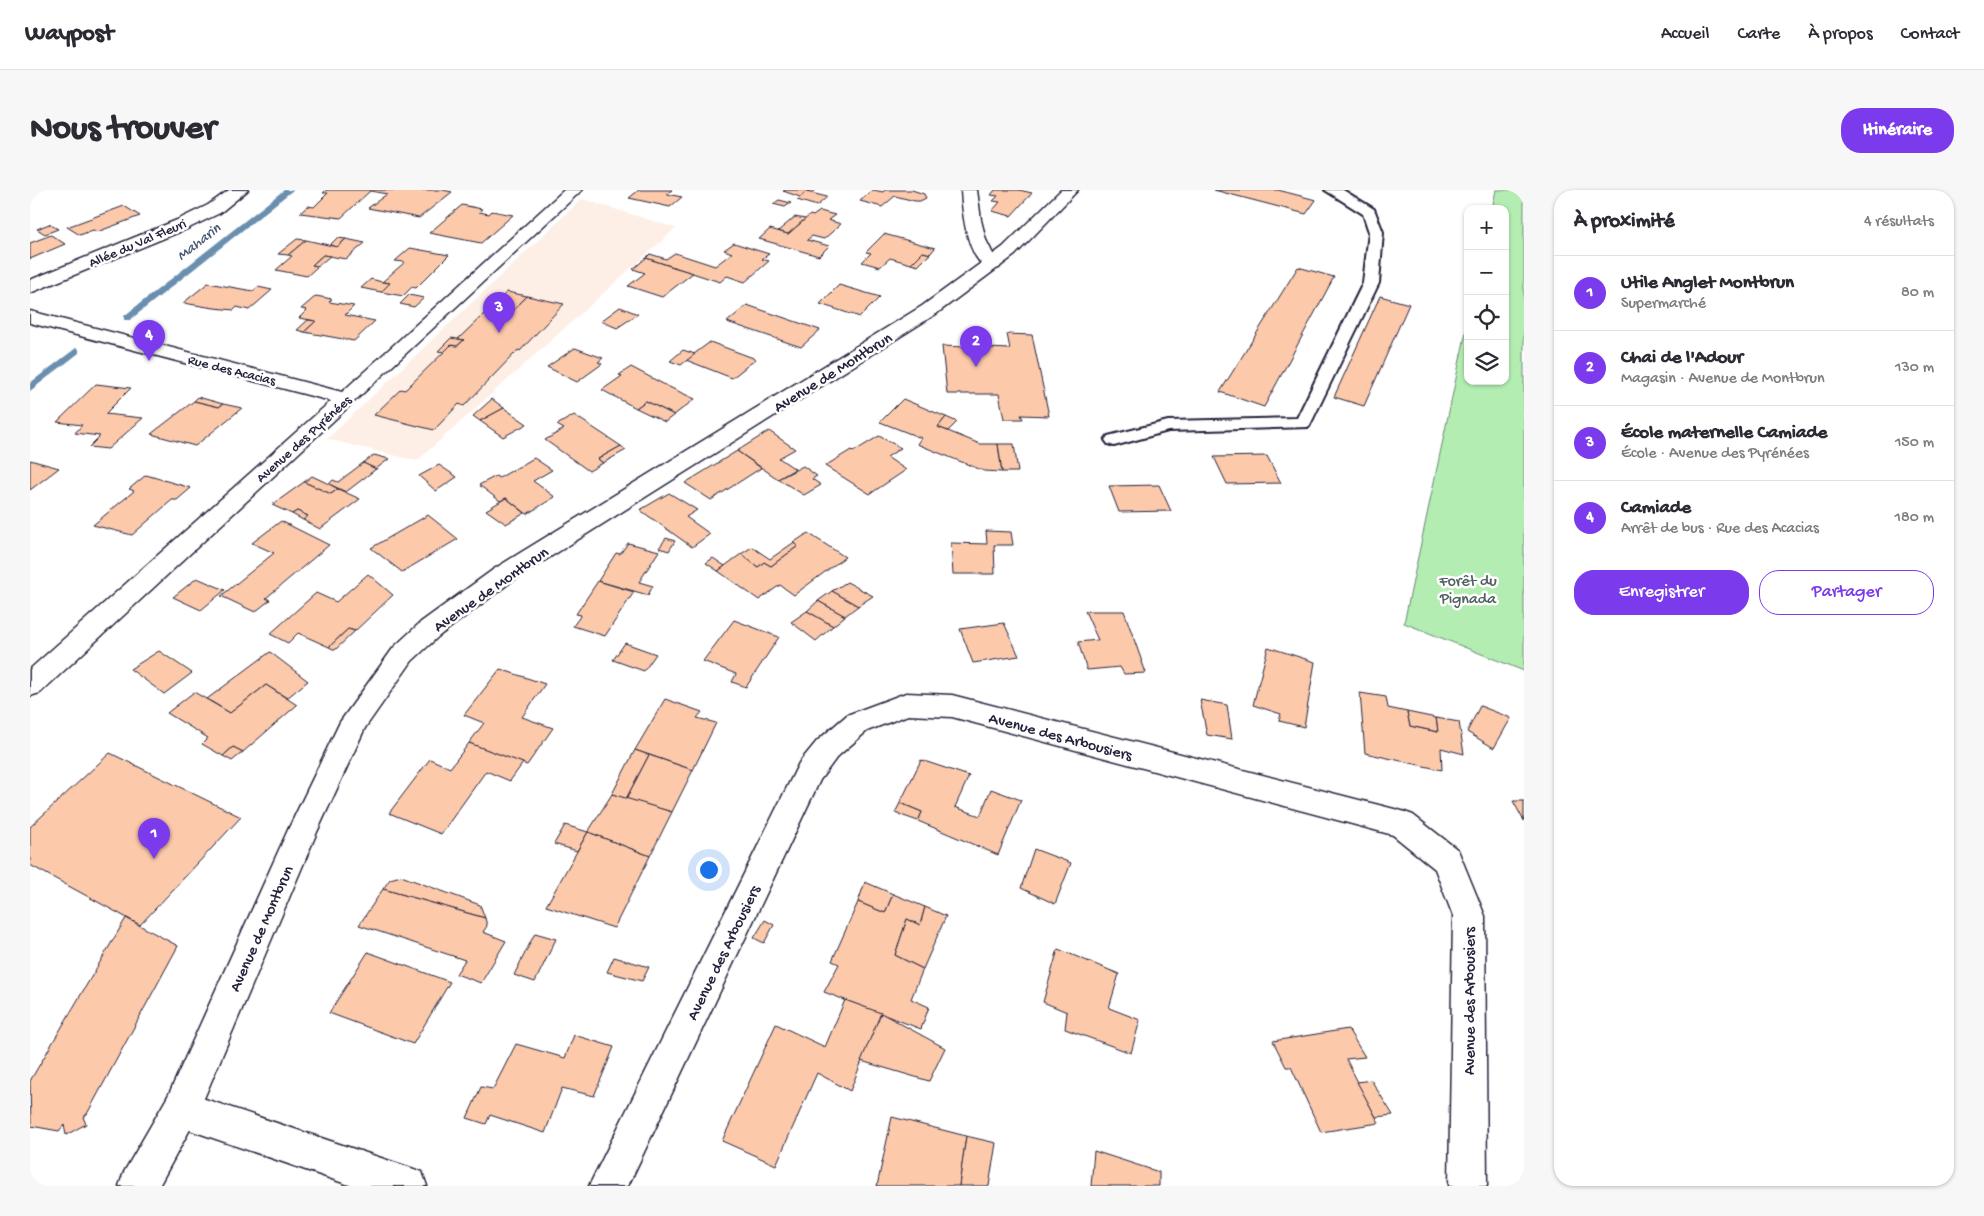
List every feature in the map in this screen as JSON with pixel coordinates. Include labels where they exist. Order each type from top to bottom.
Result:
[{"type":"street","name":"Allée du Val Fleuri","points":[[30,287],[183,224],[214,209],[240,190]]},
{"type":"street","name":"Avenue des Pyrénées","points":[[30,685],[574,190]]},
{"type":"street","points":[[969,190],[975,233],[985,256],[993,264]]},
{"type":"street","name":"Avenue de Montbrun","points":[[138,1186],[181,1108],[298,841],[354,722],[403,654],[430,629],[502,575],[929,310],[1009,251],[1070,190]]},
{"type":"street","name":"Rue des Acacias","points":[[30,317],[346,399]]},
{"type":"street","name":"Avenue des Arbousiers","points":[[608,1186],[809,772],[827,750],[857,723],[906,704],[952,706],[1402,824],[1447,860],[1469,916],[1468,1186]]},
{"type":"street","points":[[181,1108],[408,1186]]},
{"type":"lane","points":[[1114,440],[1168,426],[1303,423],[1371,283],[1376,232],[1369,212],[1344,195],[1332,190]]},
{"type":"shaded area","points":[[582,199],[676,228],[417,461],[327,439]]},
{"type":"green space","name":"Forêt du Pignada","points":[[1496,190],[1524,190],[1524,671],[1404,623],[1464,341],[1464,385],[1509,385],[1509,205],[1493,205]]},
{"type":"building","points":[[326,190],[443,190],[452,192],[419,218],[368,208],[387,194],[370,191],[341,218],[300,213],[308,206],[314,207],[328,193],[323,193]]},
{"type":"building","points":[[639,190],[672,190],[667,194],[682,197],[670,207],[629,198]]},
{"type":"building","points":[[815,190],[811,194],[806,192],[800,197],[783,191]]},
{"type":"building","points":[[873,190],[883,192],[885,190],[912,190],[924,194],[926,198],[915,201],[895,196],[882,207],[860,201]]},
{"type":"building","points":[[995,190],[1019,190],[1032,193],[1011,216],[992,211],[1000,202],[993,201],[998,196],[991,195]]},
{"type":"building","points":[[1214,190],[1278,190],[1316,200],[1306,214]]},
{"type":"building","points":[[806,192],[827,197],[817,206],[797,200]]},
{"type":"building","points":[[779,200],[791,203],[785,207],[773,204]]},
{"type":"building","points":[[462,205],[482,209],[479,212],[489,214],[492,211],[513,215],[481,243],[429,233]]},
{"type":"building","points":[[124,206],[140,216],[97,232],[93,230],[80,235],[67,227]]},
{"type":"building","points":[[820,211],[835,215],[828,220],[841,224],[824,239],[812,236],[807,240],[829,246],[819,256],[759,239],[770,229],[788,234],[810,215],[813,216]]},
{"type":"building","points":[[795,217],[805,219],[788,234],[778,231]]},
{"type":"building","points":[[49,224],[58,229],[45,234],[37,229]]},
{"type":"building","points":[[884,234],[935,248],[930,254],[923,252],[911,264],[890,258],[880,267],[862,262],[871,253],[866,252]]},
{"type":"building","points":[[51,235],[65,244],[30,259],[30,243]]},
{"type":"building","points":[[337,238],[346,239],[337,247],[330,245]]},
{"type":"building","points":[[297,239],[306,240],[288,255],[278,254]]},
{"type":"building","points":[[346,239],[365,243],[346,259],[323,255],[312,265],[318,266],[307,276],[276,270],[292,256],[288,255],[306,240],[337,247]]},
{"type":"building","points":[[734,243],[769,254],[762,259],[769,261],[745,282],[727,276],[720,282],[646,258],[650,254],[666,259],[675,253],[715,266],[732,253],[724,250]]},
{"type":"building","points":[[410,248],[449,255],[416,288],[412,287],[403,296],[381,292],[390,283],[382,282],[405,262],[395,261]]},
{"type":"building","points":[[923,252],[930,254],[918,266],[911,264]]},
{"type":"building","points":[[323,255],[330,256],[318,266],[312,265]]},
{"type":"building","points":[[646,258],[693,273],[662,297],[628,286],[645,273],[633,269]]},
{"type":"building","points":[[1298,267],[1334,277],[1264,407],[1220,392]]},
{"type":"building","points":[[371,279],[390,283],[381,292],[361,288]]},
{"type":"building","points":[[208,283],[253,291],[258,287],[272,290],[249,310],[237,307],[234,310],[183,303]]},
{"type":"building","points":[[839,285],[880,297],[860,317],[820,304]]},
{"type":"building","points":[[507,292],[527,296],[506,318],[485,313]]},
{"type":"building","points":[[409,295],[424,298],[414,307],[400,304]]},
{"type":"building","points":[[316,296],[332,299],[329,302],[354,306],[345,315],[375,321],[354,341],[304,332],[316,321],[299,318],[307,310],[301,309]]},
{"type":"building","points":[[527,296],[564,304],[464,406],[459,404],[434,430],[374,415],[401,389],[405,390],[451,345],[457,346],[464,340],[458,339],[485,313],[506,318]]},
{"type":"building","points":[[1380,296],[1409,304],[1364,406],[1334,397]]},
{"type":"building","points":[[747,305],[820,330],[801,347],[727,322]]},
{"type":"building","points":[[620,307],[638,314],[617,328],[601,321]]},
{"type":"building","points":[[308,320],[316,321],[304,332],[297,330]]},
{"type":"building","points":[[1007,334],[1032,335],[1049,416],[1021,415],[1023,419],[1004,419],[999,394],[947,394],[942,346],[1010,349]]},
{"type":"building","points":[[451,338],[464,340],[457,346],[451,345],[444,352],[438,351]]},
{"type":"building","points":[[710,342],[756,359],[732,378],[686,360]]},
{"type":"building","points":[[575,348],[603,358],[598,362],[602,364],[577,382],[547,367]]},
{"type":"building","points":[[683,350],[695,354],[681,365],[670,361]]},
{"type":"building","points":[[631,367],[695,399],[674,415],[646,401],[636,408],[602,390]]},
{"type":"building","points":[[96,384],[131,388],[105,414],[143,418],[108,449],[89,447],[100,436],[75,433],[82,425],[57,422]]},
{"type":"building","points":[[198,397],[223,404],[219,407],[194,401]]},
{"type":"building","points":[[492,399],[504,408],[480,421],[473,416]]},
{"type":"building","points":[[903,399],[946,417],[938,427],[980,444],[998,444],[1002,472],[984,471],[917,444],[921,438],[880,422]]},
{"type":"building","points":[[194,401],[219,407],[223,404],[242,408],[195,446],[151,434]]},
{"type":"building","points":[[646,401],[674,415],[665,422],[636,408]]},
{"type":"building","points":[[504,408],[527,424],[503,437],[480,421]]},
{"type":"building","points":[[574,415],[621,446],[598,459],[603,463],[589,471],[545,440],[564,429],[557,425]]},
{"type":"building","points":[[946,417],[957,422],[948,431],[938,427]]},
{"type":"building","points":[[769,431],[795,449],[779,458],[795,469],[778,479],[737,451]]},
{"type":"building","points":[[879,436],[901,448],[887,457],[906,470],[870,494],[825,466],[851,450],[853,452]]},
{"type":"building","points":[[998,444],[1014,444],[1018,472],[1002,472]]},
{"type":"building","points":[[621,446],[626,450],[603,463],[598,459]]},
{"type":"building","points":[[737,451],[761,468],[711,500],[685,483]]},
{"type":"building","points":[[374,455],[389,459],[376,469],[363,463]]},
{"type":"building","points":[[1267,456],[1281,483],[1227,484],[1214,457]]},
{"type":"building","points":[[534,458],[552,470],[533,481],[555,497],[527,514],[506,498],[500,501],[479,485],[496,476],[499,478]]},
{"type":"building","points":[[30,460],[59,468],[30,490]]},
{"type":"building","points":[[363,463],[376,469],[346,492],[329,484],[333,480],[338,482]]},
{"type":"building","points":[[439,465],[457,477],[436,491],[419,476]]},
{"type":"building","points":[[803,466],[817,476],[812,479],[821,485],[804,495],[778,479]]},
{"type":"building","points":[[146,475],[191,488],[177,500],[172,500],[132,535],[93,525],[134,491],[129,489]]},
{"type":"building","points":[[312,476],[338,489],[331,494],[304,482]]},
{"type":"building","points":[[304,482],[331,494],[338,489],[360,499],[320,529],[303,520],[308,516],[297,511],[292,514],[272,505]]},
{"type":"building","points":[[1159,485],[1171,511],[1119,512],[1109,486]]},
{"type":"building","points":[[669,493],[697,510],[686,517],[710,534],[692,547],[640,510]]},
{"type":"building","points":[[506,498],[525,513],[506,524],[486,510]]},
{"type":"building","points":[[297,511],[308,516],[303,520],[292,514]]},
{"type":"building","points":[[428,515],[458,539],[402,572],[371,548]]},
{"type":"building","points":[[281,521],[329,545],[266,598],[270,600],[255,612],[221,596],[274,553],[252,543]]},
{"type":"building","points":[[986,531],[1011,532],[1013,545],[994,545],[995,574],[953,574],[951,543],[987,544]]},
{"type":"building","points":[[808,533],[845,557],[794,595],[780,585],[759,600],[718,571],[741,554],[758,567],[764,562],[771,566],[798,546],[793,543]]},
{"type":"building","points":[[666,538],[675,541],[669,551],[659,548]]},
{"type":"building","points":[[628,543],[659,551],[639,582],[653,586],[648,595],[598,581],[616,553],[620,554]]},
{"type":"building","points":[[793,543],[798,546],[771,566],[764,562],[758,567],[741,554],[752,547],[770,559]]},
{"type":"building","points":[[713,558],[725,566],[718,571],[706,563]]},
{"type":"building","points":[[368,574],[393,595],[355,631],[348,629],[329,647],[298,633],[288,643],[270,634],[316,593],[336,602]]},
{"type":"building","points":[[197,578],[225,590],[201,610],[173,597]]},
{"type":"building","points":[[598,581],[634,592],[605,636],[573,626],[581,615],[576,614]]},
{"type":"building","points":[[847,582],[873,596],[858,606],[832,591]]},
{"type":"building","points":[[832,591],[858,606],[845,616],[818,601]]},
{"type":"building","points":[[818,601],[845,616],[833,626],[807,611]]},
{"type":"building","points":[[807,611],[833,626],[816,641],[791,622]]},
{"type":"building","points":[[1085,611],[1124,611],[1146,673],[1124,674],[1120,667],[1087,670],[1078,642],[1098,640]]},
{"type":"building","points":[[734,620],[779,637],[746,687],[732,682],[736,674],[703,661]]},
{"type":"building","points":[[1004,623],[1019,656],[973,663],[960,629]]},
{"type":"building","points":[[348,629],[355,631],[335,650],[329,647]]},
{"type":"building","points":[[625,643],[656,654],[644,671],[613,660]]},
{"type":"building","points":[[1268,647],[1315,662],[1304,727],[1279,721],[1281,714],[1253,705]]},
{"type":"building","points":[[159,651],[192,673],[164,694],[130,669]]},
{"type":"building","points":[[270,652],[308,681],[287,698],[266,685],[230,713],[207,699]]},
{"type":"building","points":[[500,669],[545,684],[522,717],[553,728],[527,765],[469,743],[484,723],[464,715]]},
{"type":"building","points":[[266,685],[297,705],[243,752],[233,747],[223,756],[202,744],[208,738],[167,713],[194,692],[230,713]]},
{"type":"building","points":[[1360,693],[1386,697],[1388,708],[1407,712],[1410,726],[1438,732],[1436,718],[1459,722],[1464,754],[1441,748],[1442,770],[1365,753]]},
{"type":"building","points":[[665,699],[702,712],[697,718],[716,723],[693,770],[635,750]]},
{"type":"building","points":[[1200,700],[1227,705],[1232,739],[1207,735]]},
{"type":"building","points":[[1480,706],[1511,718],[1494,748],[1467,732]]},
{"type":"building","points":[[1407,712],[1436,718],[1438,732],[1410,726]]},
{"type":"building","points":[[469,743],[523,763],[510,781],[486,771],[441,834],[389,813],[430,759],[450,768]]},
{"type":"building","points":[[233,747],[243,752],[232,761],[223,756]]},
{"type":"building","points":[[635,750],[649,755],[626,799],[612,794]]},
{"type":"building","points":[[110,753],[241,817],[140,925],[30,865],[30,827]]},
{"type":"building","points":[[649,755],[693,770],[672,812],[626,799]]},
{"type":"building","points":[[921,760],[969,776],[955,807],[980,816],[991,789],[1021,800],[998,855],[918,821],[922,812],[900,803]]},
{"type":"building","points":[[612,794],[672,812],[650,856],[588,832]]},
{"type":"building","points":[[1513,801],[1524,801],[1524,821]]},
{"type":"building","points":[[900,803],[922,812],[918,821],[895,813]]},
{"type":"building","points":[[565,825],[588,832],[577,851],[554,844]]},
{"type":"building","points":[[588,832],[650,856],[614,928],[546,906]]},
{"type":"building","points":[[1034,849],[1071,863],[1055,904],[1021,888]]},
{"type":"building","points":[[401,876],[480,905],[485,918],[383,889],[390,879]]},
{"type":"building","points":[[865,882],[893,894],[885,913],[858,902]]},
{"type":"building","points":[[383,889],[485,918],[487,926],[483,932],[506,941],[481,983],[456,974],[465,960],[359,925]]},
{"type":"building","points":[[893,894],[925,907],[920,925],[907,919],[895,955],[923,969],[911,999],[929,1007],[921,1029],[824,992],[839,964],[832,961],[858,902],[885,913]]},
{"type":"building","points":[[925,907],[946,916],[923,969],[895,955],[907,919],[920,925]]},
{"type":"building","points":[[126,918],[178,946],[87,1114],[83,1117],[86,1124],[66,1135],[64,1125],[59,1131],[31,1126],[30,1081]]},
{"type":"building","points":[[765,920],[774,925],[764,943],[754,938]]},
{"type":"building","points":[[535,933],[556,939],[535,982],[514,975]]},
{"type":"building","points":[[1058,949],[1119,974],[1109,1008],[1140,1020],[1131,1053],[1065,1029],[1067,1012],[1043,1002]]},
{"type":"building","points":[[368,952],[450,982],[413,1044],[329,1013]]},
{"type":"building","points":[[614,957],[649,967],[642,981],[607,972]]},
{"type":"building","points":[[845,1000],[881,1013],[850,1091],[817,1073],[776,1165],[722,1141],[776,1024],[825,1047]]},
{"type":"building","points":[[881,1013],[945,1048],[929,1081],[861,1061]]},
{"type":"building","points":[[1348,1029],[1365,1057],[1346,1059],[1379,1123],[1321,1132],[1291,1067],[1286,1067],[1273,1041]]},
{"type":"building","points":[[574,1035],[614,1047],[594,1096],[562,1088],[545,1133],[490,1115],[486,1124],[467,1118],[481,1087],[493,1089],[516,1044],[565,1058]]},
{"type":"building","points":[[1371,1080],[1393,1115],[1376,1117],[1357,1082]]},
{"type":"building","points":[[892,1117],[966,1136],[959,1186],[877,1186]]},
{"type":"building","points":[[966,1136],[996,1143],[989,1186],[959,1186]]},
{"type":"building","points":[[1094,1151],[1159,1172],[1159,1186],[1091,1186]]},
{"type":"waterway","name":"Maharin","points":[[127,318],[289,190]]},
{"type":"waterway","name":"Maharin","points":[[30,388],[76,351]]},
{"type":"place","name":"École maternelle Camiade","points":[[499,333]]},
{"type":"place","name":"Camiade","points":[[149,361]]},
{"type":"place","name":"Chai de l'Adour","points":[[976,367]]},
{"type":"place","name":"Utile Anglet Montbrun","points":[[154,859]]}]
